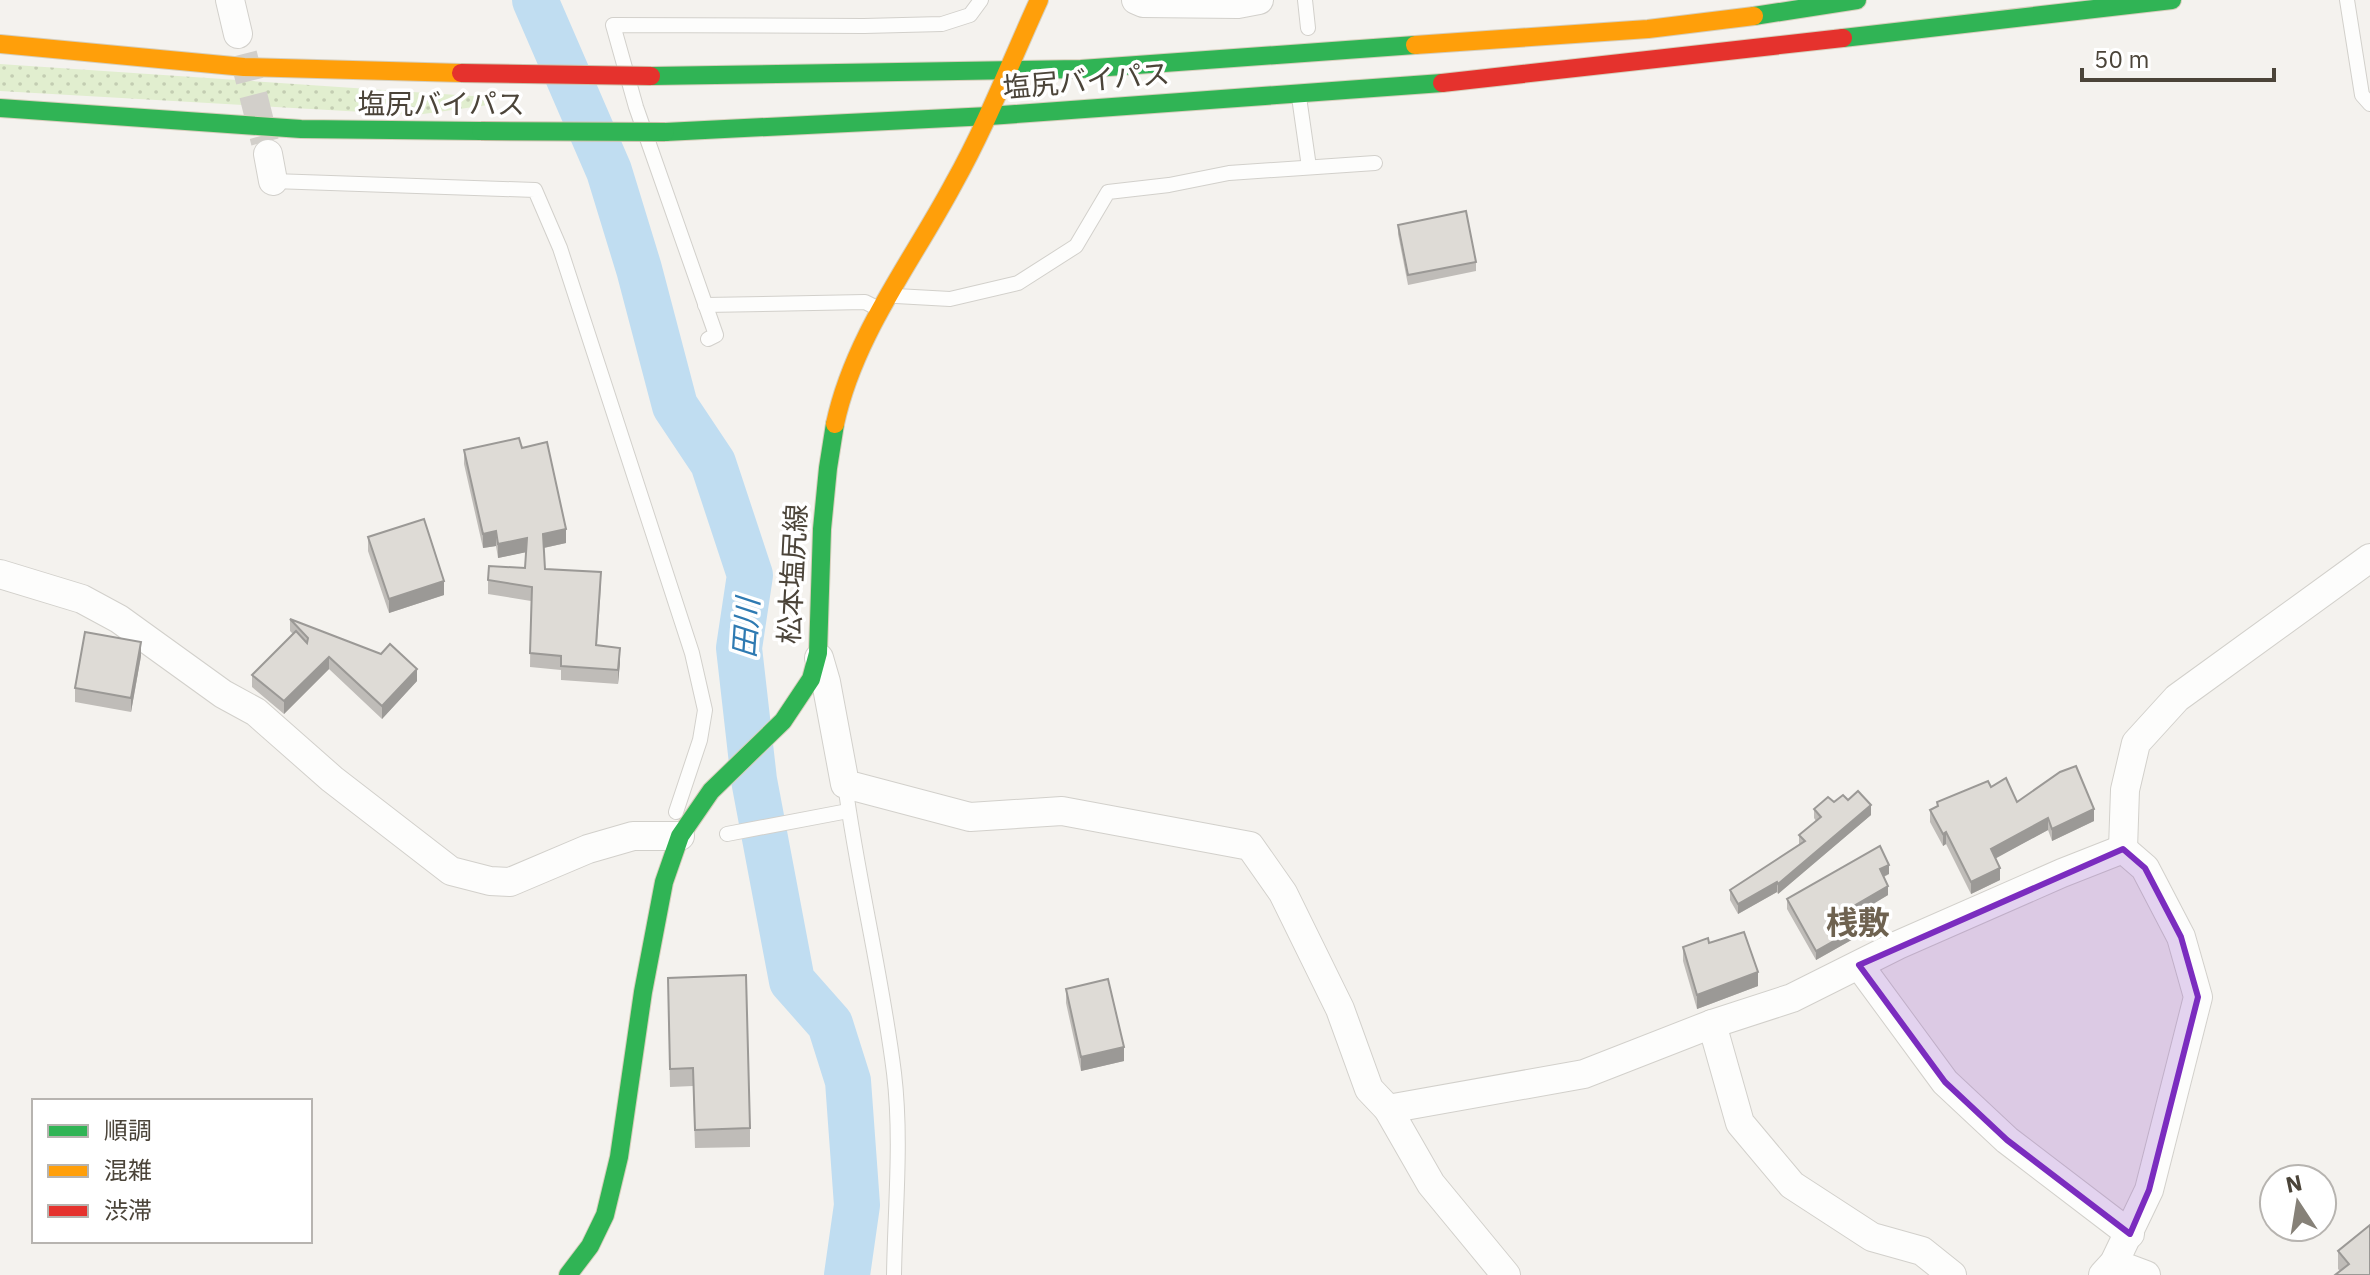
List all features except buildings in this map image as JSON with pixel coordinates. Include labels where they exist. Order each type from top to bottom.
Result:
[{"type":"main road","name":"松本塩尻線","points":[[568,1275],[590,1246],[605,1215],[619,1157],[643,992],[674,835],[711,791],[783,721],[811,679],[818,653],[825,478],[847,381],[884,303],[915,253],[989,116],[1006,70],[1039,0]]},
{"type":"main road","name":"塩尻バイパス","points":[[0,44],[244,67],[461,73],[651,76],[1081,69],[1632,30],[1774,7],[1857,0]]},
{"type":"main road","name":"塩尻バイパス","points":[[0,108],[256,127],[414,133],[665,132],[989,116],[1479,80],[2172,0]]},
{"type":"street","points":[[230,0],[238,34]]},
{"type":"street","points":[[1136,0],[1143,3],[1238,4],[1259,0]]},
{"type":"street","points":[[2123,849],[2125,790],[2136,743],[2177,698],[2370,558]]},
{"type":"street","points":[[0,574],[82,599],[119,619],[223,694],[256,712],[332,779],[451,871],[490,881],[510,882],[633,836],[674,835]]},
{"type":"street","points":[[818,653],[826,682],[844,802],[970,817],[1062,811],[1250,846],[1283,893],[1340,1009],[1369,1089],[1388,1109],[1431,1184],[1506,1275]]},
{"type":"street","points":[[1388,1109],[1584,1074],[1712,1024],[1792,998],[2062,873],[2123,849]]},
{"type":"street","points":[[2123,849],[2145,868],[2181,937],[2198,997],[2149,1190],[2130,1234],[2109,1269],[2146,1275]]},
{"type":"street","points":[[1859,965],[1945,1082],[2007,1140],[2130,1234]]},
{"type":"street","points":[[1712,1024],[1740,1123],[1792,1185],[1872,1237],[1922,1251],[1952,1275]]},
{"type":"lane","points":[[708,339],[716,335],[636,107],[613,25],[942,24],[970,15],[981,0]]},
{"type":"lane","points":[[1305,0],[1308,28]]},
{"type":"lane","points":[[2347,0],[2362,95],[2370,104]]},
{"type":"lane","points":[[1298,93],[1309,167]]},
{"type":"lane","points":[[705,305],[950,299],[1018,283],[1076,246],[1108,192],[1169,185],[1229,173],[1375,163]]},
{"type":"lane","points":[[270,167],[535,190],[560,248],[692,653],[705,710],[674,835]]},
{"type":"lane","points":[[731,833],[844,802],[875,947],[894,1076],[897,1140],[894,1275]]},
{"type":"highlighted area","points":[[2123,849],[2145,868],[2181,937],[2198,997],[2149,1190],[2130,1234],[2007,1140],[1945,1082],[1859,965]]},
{"type":"green space","points":[[0,64],[487,97],[488,105],[416,115],[0,91]]},
{"type":"waterway","name":"田川","points":[[535,0],[609,171],[675,406],[713,463],[750,575],[739,648],[754,780],[792,981],[830,1024],[848,1081],[857,1205],[847,1275]]},
{"type":"tunnel","points":[[243,54],[265,142]]},
{"type":"traffic: fast","points":[[1754,16],[1857,0]]},
{"type":"traffic: fast","points":[[1843,38],[2172,0]]},
{"type":"traffic: fast","points":[[651,76],[1081,69],[1415,45]]},
{"type":"traffic: fast","points":[[665,132],[989,116],[1442,83]]},
{"type":"traffic: fast","points":[[0,108],[301,129],[481,131]]},
{"type":"traffic: fast","points":[[481,131],[665,132]]},
{"type":"traffic: fast","points":[[568,1275],[590,1246],[605,1215],[619,1157],[643,992],[664,882],[680,836],[711,791],[783,721],[811,679],[818,653],[822,529],[835,424]]},
{"type":"traffic: slow","points":[[835,424],[844,391],[870,329],[966,161],[1039,0]]},
{"type":"traffic: slow","points":[[1415,45],[1648,29],[1754,16]]},
{"type":"traffic: slow","points":[[0,44],[244,67],[461,73]]},
{"type":"traffic: jam","points":[[1442,83],[1843,38]]},
{"type":"traffic: jam","points":[[461,73],[651,76]]},
{"type":"district","name":"桟敷","points":[[1858,922]]}]
